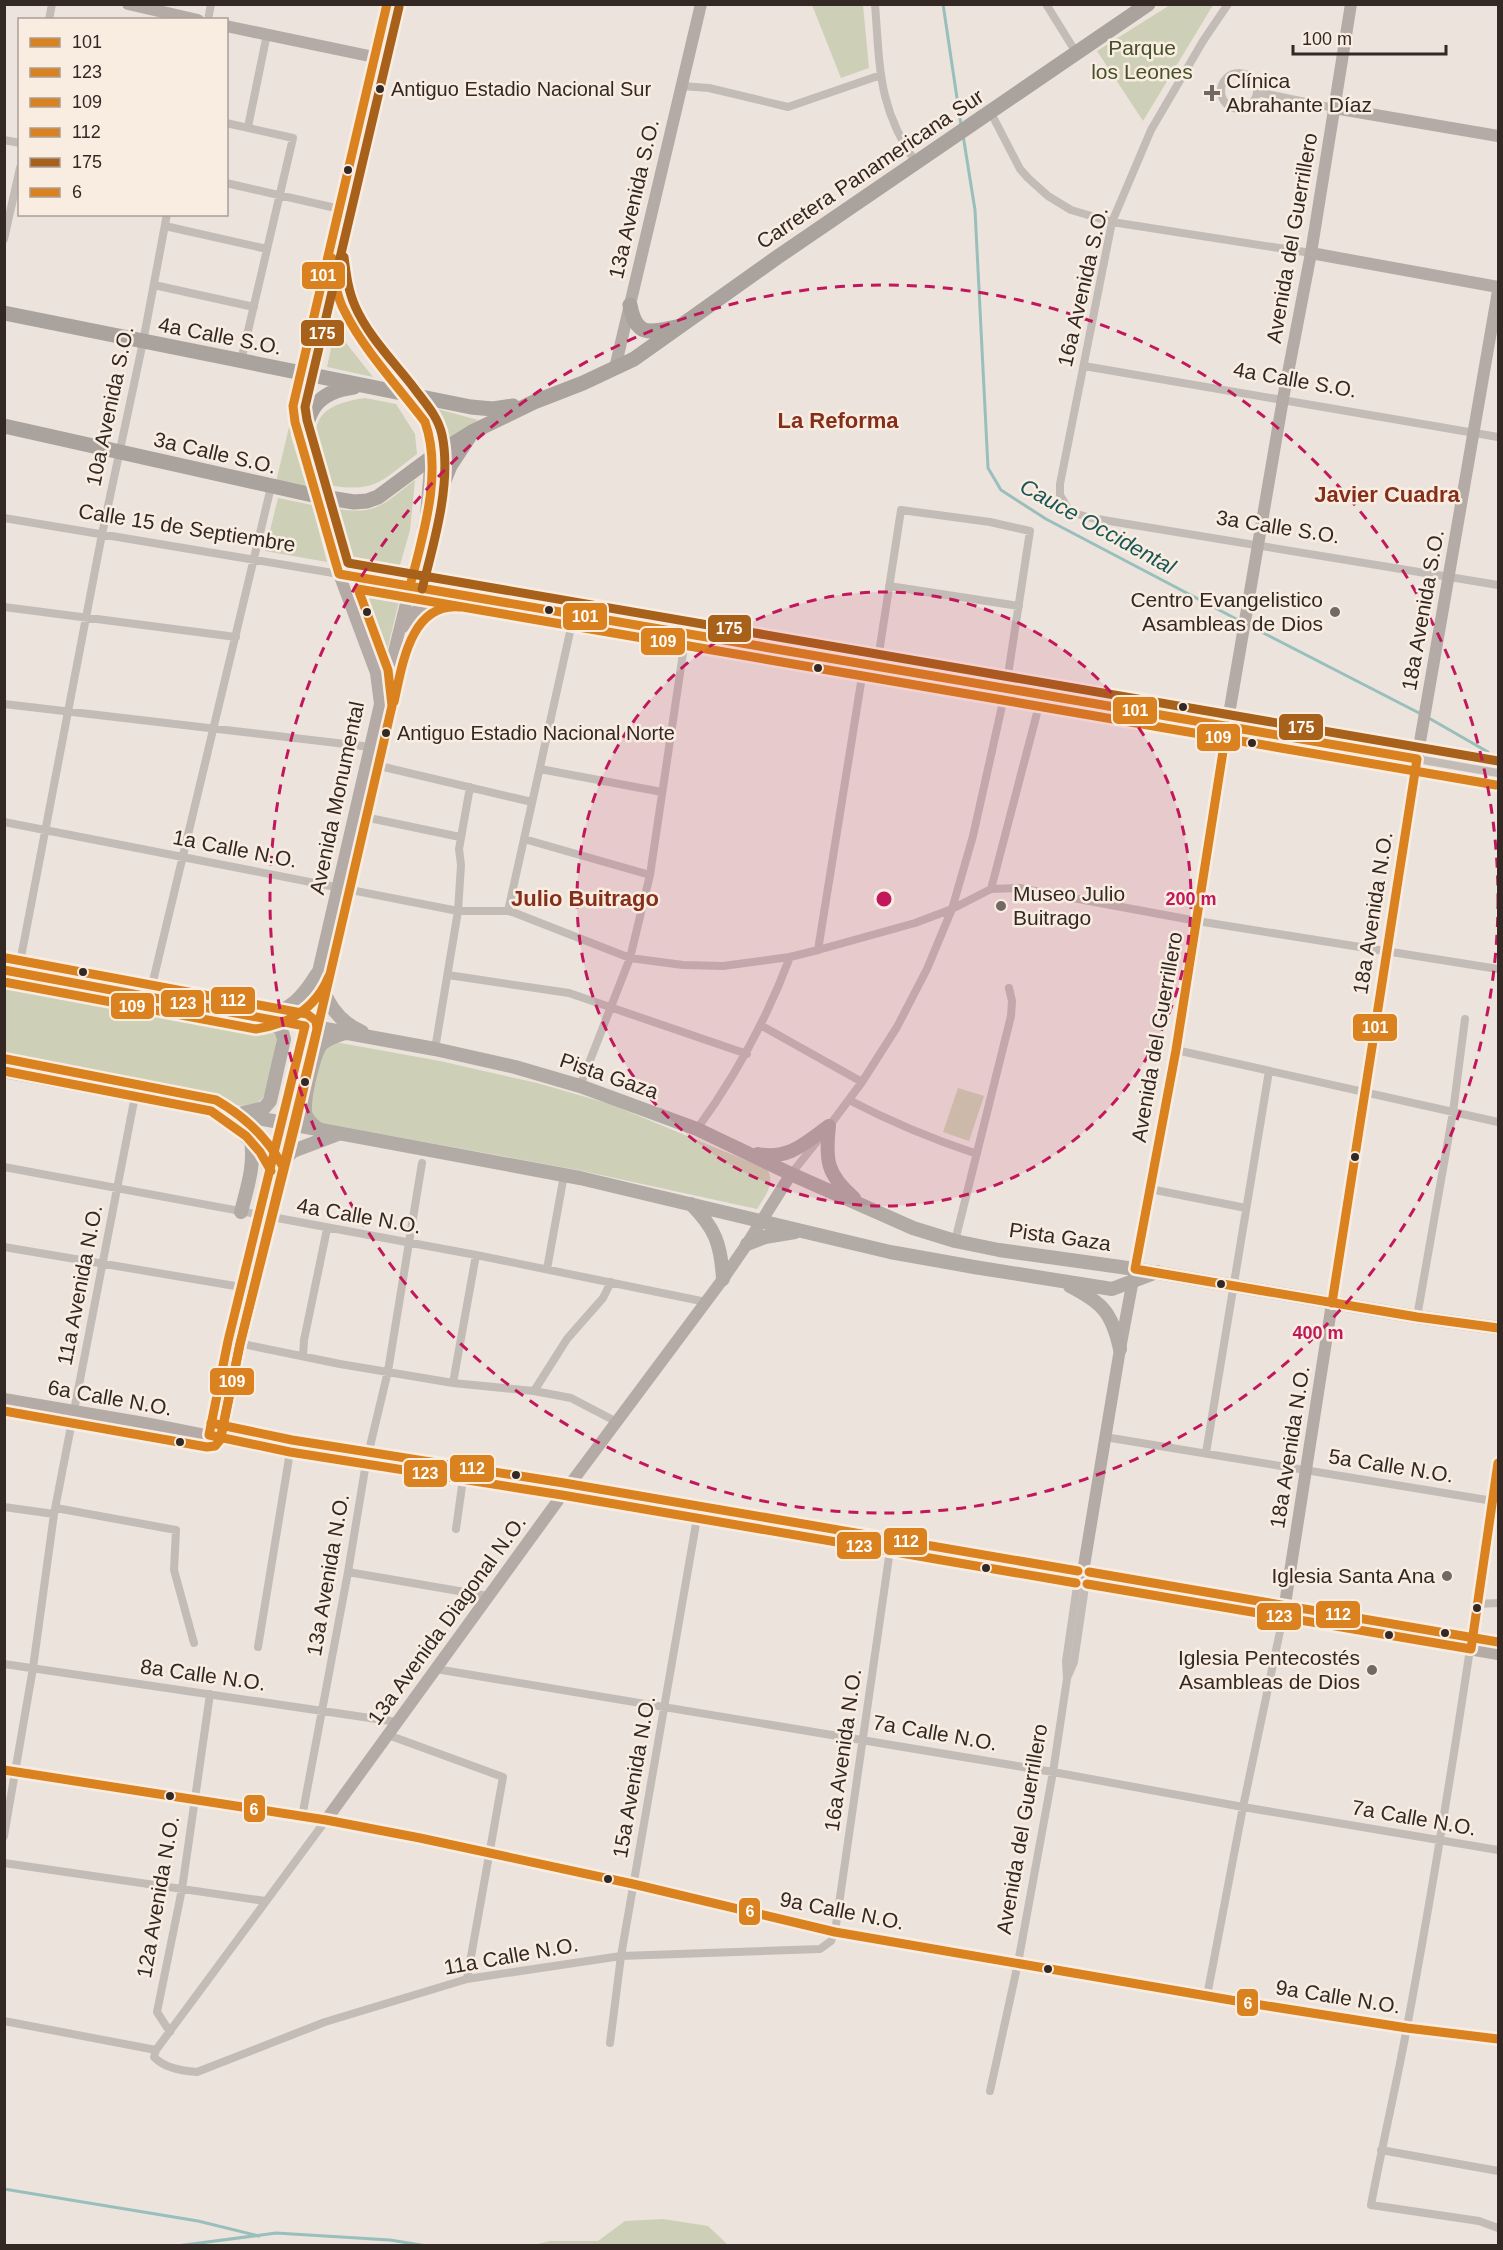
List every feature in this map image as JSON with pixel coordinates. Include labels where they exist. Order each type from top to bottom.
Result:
[{"type":"highway","name":"Carretera Panamericana Sur","points":[[534,402],[615,368],[650,348],[1148,4]]},
{"type":"highway","points":[[630,305],[633,320],[647,331],[682,325]]},
{"type":"highway","name":"4a Calle S.O.","points":[[4,312],[478,409],[493,409],[534,402]]},
{"type":"highway","points":[[302,444],[306,420],[318,401],[335,391],[366,386]]},
{"type":"highway","name":"3a Calle S.O.","points":[[4,426],[271,487],[354,502],[374,499],[432,457],[472,432],[534,402]]},
{"type":"highway","points":[[425,527],[450,466],[472,432]]},
{"type":"main road","name":"Pista Gaza","points":[[11,971],[435,1049],[515,1067],[580,1086],[697,1129],[913,1228],[955,1241],[1133,1276],[1157,1272],[1234,1285]]},
{"type":"main road","points":[[256,1017],[282,1011],[293,1005],[303,996],[317,974]]},
{"type":"main road","points":[[317,974],[326,998],[340,1018],[349,1026],[378,1039]]},
{"type":"main road","points":[[235,1115],[264,1108],[270,1101],[284,1039],[281,1029],[256,1017]]},
{"type":"main road","points":[[318,1130],[308,1120],[305,1111],[314,1060],[320,1047],[327,1040],[345,1033]]},
{"type":"main road","name":"Pista Gaza","points":[[4,1071],[564,1175],[890,1252],[1113,1289],[1133,1276]]},
{"type":"main road","points":[[211,1111],[232,1123],[251,1140],[262,1154],[271,1172],[293,1151],[341,1134]]},
{"type":"main road","points":[[744,1151],[775,1156],[785,1154],[829,1126]]},
{"type":"main road","points":[[829,1126],[827,1151],[831,1170],[841,1186],[865,1207]]},
{"type":"main road","points":[[241,1212],[252,1170],[251,1140]]},
{"type":"main road","points":[[691,1204],[705,1217],[715,1233],[722,1258],[723,1279]]},
{"type":"main road","points":[[747,1244],[784,1233],[803,1231]]},
{"type":"main road","points":[[1063,1282],[1090,1297],[1109,1315],[1116,1329],[1120,1349]]},
{"type":"main road","points":[[1234,1285],[1417,1317],[1498,1328]]},
{"type":"street","points":[[128,4],[189,18]]},
{"type":"street","points":[[380,704],[425,527],[432,438],[428,427],[405,393],[357,333],[344,311],[335,283],[332,257],[334,231],[387,4]]},
{"type":"street","name":"13a Avenida S.O.","points":[[615,368],[701,4]]},
{"type":"street","points":[[875,4],[880,75],[890,118],[916,164]]},
{"type":"street","points":[[1046,4],[1077,54]]},
{"type":"street","name":"16a Avenida S.O.","points":[[1060,495],[1060,484],[1112,222],[1151,130],[1203,41],[1228,4]]},
{"type":"street","name":"Avenida del Guerrillero","points":[[990,2091],[1018,1963],[1053,1772],[1067,1679],[1066,1661],[1133,1276],[1176,1050],[1227,726],[1283,399],[1311,253],[1351,4]]},
{"type":"street","points":[[228,26],[374,57]]},
{"type":"street","points":[[248,127],[267,34]]},
{"type":"street","points":[[1239,73],[1254,81],[1257,92],[1256,98],[1248,107],[1236,109],[1226,104],[1221,93],[1224,81],[1239,73]]},
{"type":"street","points":[[681,86],[709,88],[788,106],[880,75]]},
{"type":"street","points":[[1257,92],[1334,108],[1498,136]]},
{"type":"street","points":[[991,112],[1020,169],[1037,187],[1060,205],[1112,222],[1311,253],[1498,289]]},
{"type":"street","points":[[228,123],[293,138],[241,362]]},
{"type":"street","points":[[4,239],[18,177]]},
{"type":"street","points":[[228,183],[340,209]]},
{"type":"street","name":"10a Avenida S.O.","points":[[11,971],[46,830],[102,534],[143,342],[167,216]]},
{"type":"street","points":[[165,226],[267,249]]},
{"type":"street","name":"Avenida Monumental","points":[[305,1026],[380,704],[376,673],[339,574],[293,406],[334,231]]},
{"type":"street","points":[[154,285],[254,307]]},
{"type":"street","name":"18a Avenida S.O.","points":[[1417,759],[1498,289]]},
{"type":"street","name":"4a Calle S.O.","points":[[1084,366],[1498,437]]},
{"type":"street","points":[[149,998],[271,487]]},
{"type":"street","name":"3a Calle S.O.","points":[[1060,495],[1070,512],[1078,515],[1498,585]]},
{"type":"street","points":[[791,1174],[862,1082],[897,1027],[922,979],[952,909],[973,836],[1006,688],[1030,531],[990,522],[901,510],[889,586],[870,665],[818,950]]},
{"type":"street","name":"Calle 15 de Septiembre","points":[[4,518],[456,593],[1498,772]]},
{"type":"street","points":[[889,586],[1018,606]]},
{"type":"street","points":[[397,639],[406,623],[418,609],[437,598],[456,593]]},
{"type":"street","points":[[4,607],[236,637]]},
{"type":"street","points":[[508,911],[574,615]]},
{"type":"street","points":[[580,1086],[630,958],[650,875],[686,633]]},
{"type":"street","points":[[1042,694],[991,889],[1019,888],[1197,921],[1498,969]]},
{"type":"street","points":[[4,704],[371,747]]},
{"type":"street","name":"18a Avenida N.O.","points":[[1207,1996],[1243,1807],[1283,1617],[1417,759]]},
{"type":"street","points":[[367,763],[532,802]]},
{"type":"street","points":[[540,769],[662,792]]},
{"type":"street","points":[[435,1049],[458,911],[460,837],[470,787]]},
{"type":"street","points":[[355,815],[460,837]]},
{"type":"street","name":"1a Calle N.O.","points":[[4,822],[458,911],[508,911],[630,958],[682,965],[723,966],[790,957],[915,923],[952,909],[991,889]]},
{"type":"street","points":[[524,839],[650,875]]},
{"type":"street","points":[[697,1129],[724,1092],[747,1054],[762,1026],[790,957]]},
{"type":"street","points":[[448,975],[568,993],[747,1054]]},
{"type":"street","points":[[955,1241],[1011,1016],[1012,1001],[1009,988]]},
{"type":"street","points":[[1417,1317],[1452,1112],[1465,1019]]},
{"type":"street","points":[[208,1435],[228,1341],[305,1026]]},
{"type":"street","points":[[762,1026],[862,1082]]},
{"type":"street","points":[[1176,1050],[1498,1122]]},
{"type":"street","points":[[1206,1454],[1269,1071]]},
{"type":"street","name":"11a Avenida N.O.","points":[[4,1836],[10,1771],[33,1668],[55,1511],[135,1096]]},
{"type":"street","points":[[849,1100],[921,1135],[976,1154]]},
{"type":"street","name":"13a Avenida N.O.","points":[[302,1817],[366,1463],[388,1371],[422,1163]]},
{"type":"street","name":"4a Calle N.O.","points":[[4,1167],[476,1255],[706,1302]]},
{"type":"street","name":"13a Avenida Diagonal N.O.","points":[[155,2054],[562,1495],[723,1279],[791,1174]]},
{"type":"street","points":[[547,1269],[564,1175]]},
{"type":"street","points":[[1150,1189],[1246,1208]]},
{"type":"street","points":[[303,1356],[304,1340],[327,1229]]},
{"type":"street","points":[[4,1247],[241,1287]]},
{"type":"street","points":[[453,1383],[476,1255]]},
{"type":"street","points":[[534,1391],[567,1339],[603,1298],[611,1282]]},
{"type":"street","points":[[228,1341],[453,1383],[534,1391],[571,1398],[617,1422]]},
{"type":"street","name":"6a Calle N.O.","points":[[4,1399],[290,1452],[562,1495],[1498,1654]]},
{"type":"street","name":"5a Calle N.O.","points":[[1105,1437],[1493,1501]]},
{"type":"street","points":[[258,1647],[290,1452]]},
{"type":"street","points":[[1498,1463],[1471,1649],[1407,2028],[1371,2205],[1479,2222],[1498,2228]]},
{"type":"street","points":[[456,1529],[463,1479]]},
{"type":"street","points":[[4,1508],[55,1511],[176,1530],[174,1570],[194,1643]]},
{"type":"street","name":"15a Avenida N.O.","points":[[610,2043],[621,1956],[697,1518]]},
{"type":"street","name":"16a Avenida N.O.","points":[[835,1932],[890,1550]]},
{"type":"street","points":[[348,1572],[488,1596]]},
{"type":"street","points":[[1477,1604],[1498,1603]]},
{"type":"street","name":"8a Calle N.O.","points":[[4,1664],[396,1722]]},
{"type":"street","name":"7a Calle N.O.","points":[[436,1669],[864,1739],[1498,1850]]},
{"type":"street","name":"12a Avenida N.O.","points":[[170,2032],[157,2012],[182,1889],[210,1694]]},
{"type":"street","points":[[388,1735],[503,1777],[467,1979]]},
{"type":"street","name":"9a Calle N.O.","points":[[10,1771],[326,1820],[633,1884],[835,1932],[1207,1996],[1407,2028],[1498,2039]]},
{"type":"street","points":[[4,1863],[265,1901]]},
{"type":"street","name":"11a Calle N.O.","points":[[4,2021],[155,2054],[158,2062],[197,2072],[325,2022],[467,1979],[621,1956],[820,1949],[831,1941],[835,1932]]},
{"type":"street","points":[[1381,2150],[1498,2171]]},
{"type":"green space","points":[[812,5],[863,5],[869,68],[841,78]]},
{"type":"green space","name":"Parque los Leones","points":[[1170,5],[1213,5],[1143,121],[1097,51]]},
{"type":"green space","points":[[335,329],[373,377],[327,367]]},
{"type":"green space","points":[[365,398],[396,404],[415,434],[417,454],[376,483],[357,487],[327,485],[318,452],[317,426],[321,417],[330,408],[344,402]]},
{"type":"green space","points":[[423,405],[478,420],[444,444],[439,428]]},
{"type":"green space","points":[[290,423],[291,437],[307,488],[276,482]]},
{"type":"green space","points":[[415,480],[410,530],[398,572],[348,563],[333,508],[359,511],[378,506]]},
{"type":"green space","points":[[278,498],[312,505],[327,562],[265,551]]},
{"type":"green space","points":[[355,585],[401,593],[382,672],[377,644]]},
{"type":"green space","points":[[4,981],[125,1003],[139,1001],[268,1026],[275,1030],[277,1037],[265,1096],[257,1103],[241,1106],[5,1062]]},
{"type":"green space","points":[[335,1042],[440,1061],[537,1083],[610,1104],[767,1169],[770,1185],[757,1209],[578,1170],[316,1122],[310,1112],[322,1048]]},
{"type":"green space","points":[[958,1088],[984,1096],[969,1141],[943,1132]]},
{"type":"green space","points":[[663,2219],[708,2226],[728,2245],[533,2245],[550,2241],[598,2241],[625,2221]]},
{"type":"waterway","name":"Cauce Occidental","points":[[943,4],[961,125]]},
{"type":"waterway","name":"Cauce Occidental","points":[[963,135],[975,210],[988,468],[1001,490],[1046,519],[1242,622]]},
{"type":"waterway","name":"Cauce Occidental","points":[[1248,625],[1421,714]]},
{"type":"waterway","name":"Cauce Occidental","points":[[1427,717],[1488,752]]},
{"type":"waterway","points":[[4,2189],[198,2221],[259,2236]]},
{"type":"waterway","points":[[177,2246],[276,2233],[390,2240],[427,2246]]},
{"type":"transit line","name":"101","points":[[387,4],[293,406],[295,422],[339,574],[1417,759],[1332,1303]]},
{"type":"transit line","name":"175","points":[[399,7],[305,407],[348,563],[1498,761]]},
{"type":"transit line","name":"175","points":[[344,257],[351,294],[360,317],[431,410],[442,435],[445,453],[443,492],[422,589]]},
{"type":"transit line","name":"101","points":[[332,258],[337,293],[345,312],[372,354],[425,422],[430,442],[432,483],[425,525],[410,586]]},
{"type":"transit line","name":"109","points":[[4,1411],[207,1447],[215,1446],[220,1440],[240,1344],[295,1126],[392,706],[388,670],[358,589],[1496,785]]},
{"type":"transit line","name":"109","points":[[394,702],[405,655],[419,626],[430,615],[443,608],[460,607]]},
{"type":"transit line","name":"101","points":[[1227,726],[1176,1050],[1135,1269],[1417,1317],[1498,1328]]},
{"type":"transit line","name":"112","points":[[6,958],[307,1014],[316,1021],[317,1029],[240,1344],[221,1437]]},
{"type":"transit line","name":"123","points":[[4,970],[305,1026],[228,1341],[209,1435]]},
{"type":"transit line","name":"109","points":[[4,982],[256,1029],[280,1023],[300,1013],[317,997],[329,976]]},
{"type":"transit line","name":"112","points":[[6,1059],[216,1100],[254,1128],[282,1165]]},
{"type":"transit line","name":"123","points":[[4,1071],[211,1111],[246,1136],[260,1152],[271,1171]]},
{"type":"transit line","name":"112","points":[[211,1423],[292,1440],[564,1483],[1078,1571]]},
{"type":"transit line","name":"123","points":[[209,1435],[290,1452],[562,1495],[1076,1583]]},
{"type":"transit line","name":"123","points":[[1471,1649],[1498,1463]]},
{"type":"transit line","name":"112","points":[[1089,1572],[1498,1642]]},
{"type":"transit line","name":"123","points":[[1087,1584],[1471,1649]]},
{"type":"transit line","name":"6","points":[[4,1770],[326,1820],[420,1838],[633,1884],[835,1932],[1242,2002],[1407,2028],[1498,2039]]},
{"type":"place","name":"Antiguo Estadio Nacional Sur","points":[[380,89]]},
{"type":"place","name":"Clínica Abrahante Díaz","points":[[1212,93]]},
{"type":"place","name":"Centro Evangelistico Asambleas de Dios","points":[[1335,612]]},
{"type":"place","name":"Antiguo Estadio Nacional Norte","points":[[386,733]]},
{"type":"place","name":"Museo Julio Buitrago","points":[[1001,906]]},
{"type":"place","name":"Iglesia Santa Ana","points":[[1447,1576]]},
{"type":"place","name":"Iglesia Pentecostés Asambleas de Dios","points":[[1372,1670]]},
{"type":"district","name":"La Reforma","points":[[838,420]]},
{"type":"district","name":"Javier Cuadra","points":[[1387,494]]},
{"type":"district","name":"Julio Buitrago","points":[[585,898]]}]
